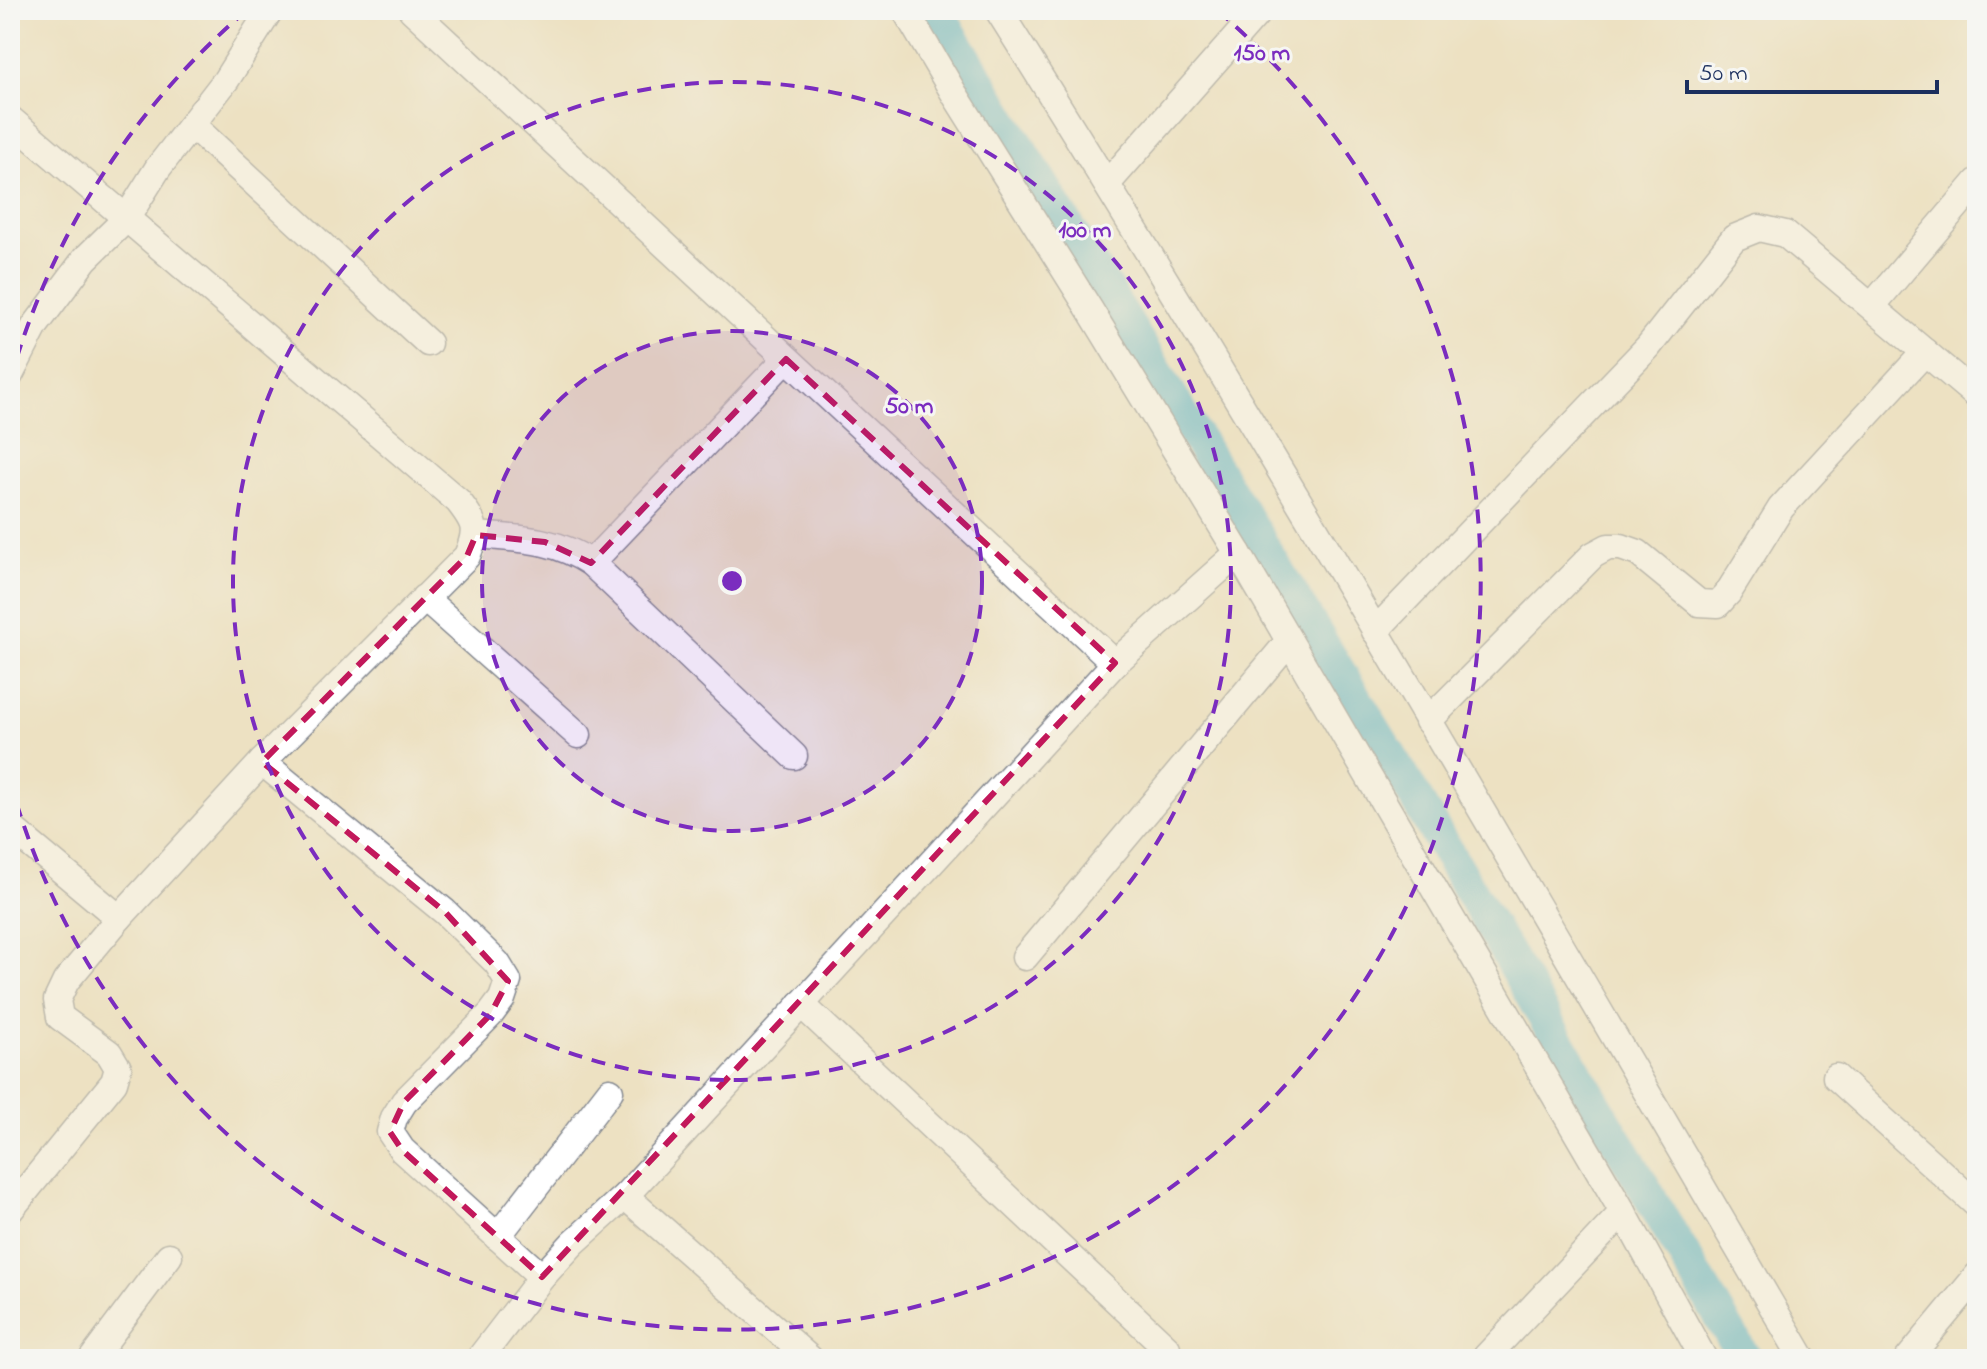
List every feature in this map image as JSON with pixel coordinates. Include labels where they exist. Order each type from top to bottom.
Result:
[{"type":"street","points":[[412,10],[1115,663]]},
{"type":"street","points":[[905,10],[1238,553],[1623,1212],[1704,1359]]},
{"type":"street","points":[[998,10],[1107,184],[1375,631],[1803,1359]]},
{"type":"street","points":[[1107,184],[1260,10]]},
{"type":"street","points":[[10,375],[35,326],[85,259],[126,219],[158,168],[226,80],[267,11]]},
{"type":"street","points":[[10,119],[458,501],[473,520],[476,535],[467,556],[262,762],[119,918],[66,981],[57,1000],[60,1017],[109,1053],[118,1068],[114,1082],[10,1210]]},
{"type":"street","points":[[192,125],[428,343]]},
{"type":"street","points":[[1872,306],[1977,182]]},
{"type":"street","points":[[1375,631],[1648,347],[1734,238],[1759,228],[1785,234],[1977,396]]},
{"type":"street","points":[[1428,721],[1593,555],[1608,547],[1621,547],[1638,553],[1699,603],[1718,604],[1781,508],[1925,352]]},
{"type":"street","points":[[591,563],[786,359]]},
{"type":"street","points":[[476,535],[545,542],[572,550],[591,563],[794,756]]},
{"type":"street","points":[[479,1359],[542,1277],[573,1243],[625,1196],[1115,663],[1238,553]]},
{"type":"street","points":[[424,598],[578,735]]},
{"type":"street","points":[[1025,957],[1289,641]]},
{"type":"street","points":[[262,762],[445,912],[497,963],[508,981],[502,999],[490,1015],[404,1102],[390,1132],[402,1150],[542,1277]]},
{"type":"street","points":[[10,827],[119,918]]},
{"type":"street","points":[[801,1004],[1167,1348]]},
{"type":"street","points":[[1836,1077],[1977,1205]]},
{"type":"street","points":[[497,1237],[610,1091]]},
{"type":"street","points":[[625,1196],[810,1359]]},
{"type":"street","points":[[1484,1359],[1623,1212]]},
{"type":"street","points":[[92,1359],[169,1256]]},
{"type":"street","points":[[1908,1359],[1977,1276]]},
{"type":"highlighted area","points":[[786,359],[1115,663],[542,1277],[402,1150],[390,1132],[404,1102],[490,1015],[508,981],[445,912],[262,762],[467,556],[476,535],[545,542],[591,563]]},
{"type":"waterway","points":[[936,10],[1396,765],[1745,1359]]}]
